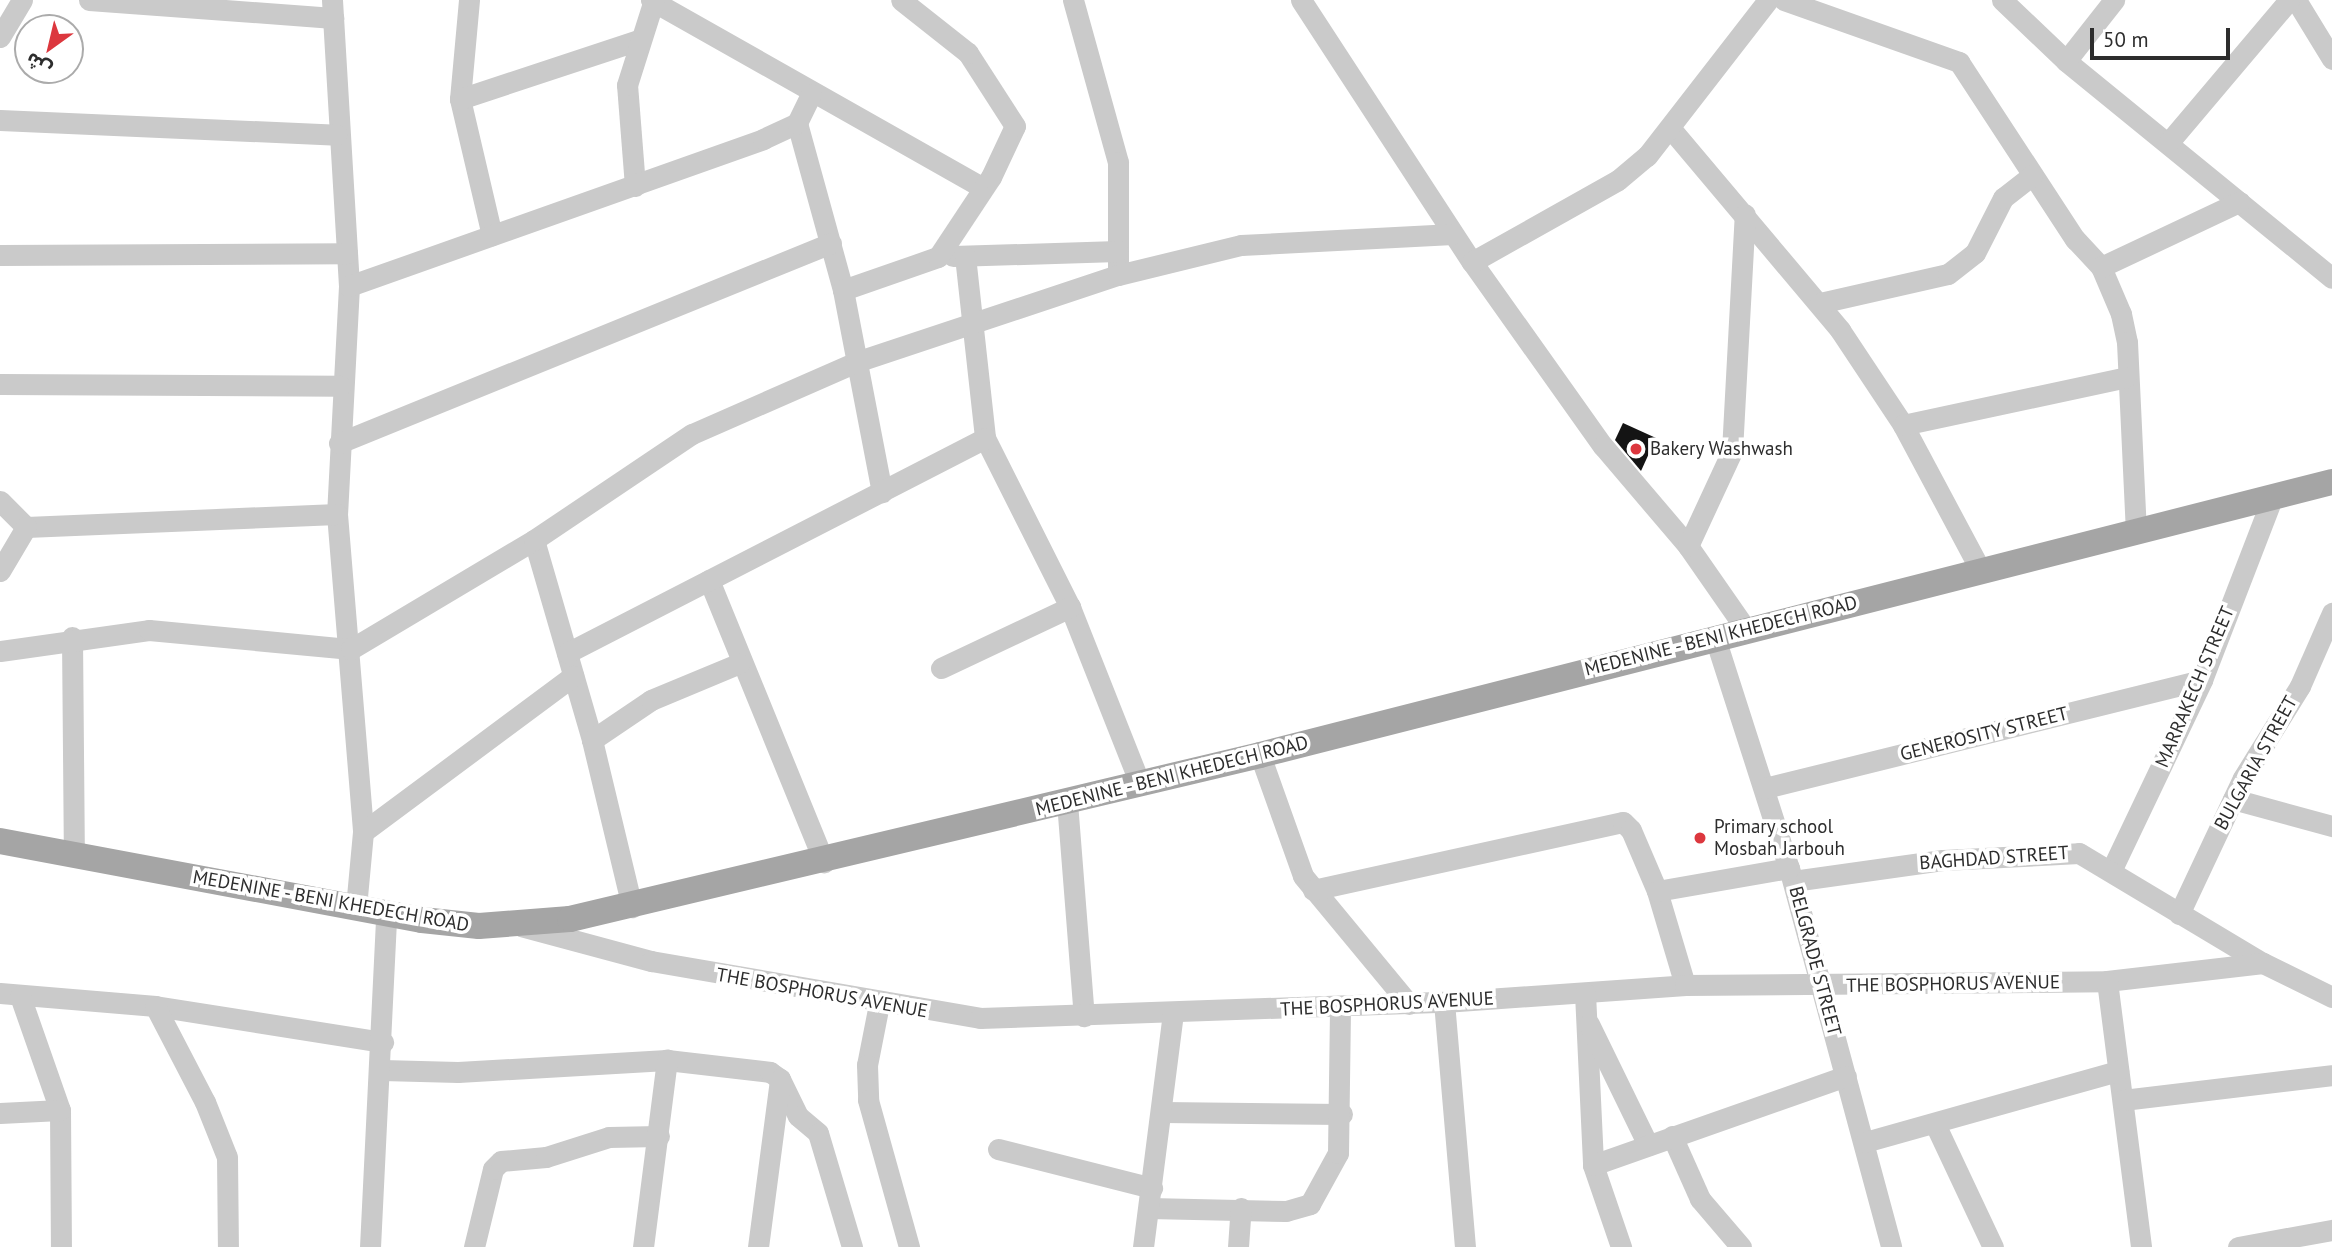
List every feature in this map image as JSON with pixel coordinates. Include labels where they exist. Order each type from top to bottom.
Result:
[{"type":"main road","name":"MEDENINE - BENI KHEDECH ROAD","points":[[0,841],[386,914],[479,926],[519,926],[632,907],[824,862],[1260,755],[2332,482]]},
{"type":"street","points":[[0,37],[22,0]]},
{"type":"street","points":[[89,0],[332,9],[337,135],[349,286],[340,386],[337,514],[351,649],[363,832],[356,908]]},
{"type":"street","points":[[469,0],[460,99],[492,235]]},
{"type":"street","points":[[635,186],[627,111],[638,40],[653,0],[811,94],[982,187]]},
{"type":"street","points":[[901,0],[968,53],[1014,121],[1003,156],[937,257]]},
{"type":"street","points":[[1073,0],[1118,162],[1118,275]]},
{"type":"street","points":[[1301,0],[1453,234],[1602,446],[1688,546],[1748,631]]},
{"type":"street","points":[[1472,262],[1618,180],[1671,129],[1768,0]]},
{"type":"street","points":[[1784,0],[1949,55],[1969,77],[2032,175],[2101,267],[2121,314],[2136,533]]},
{"type":"street","points":[[2002,0],[2066,61],[2169,142],[2332,278]]},
{"type":"street","points":[[2066,61],[2114,0]]},
{"type":"street","points":[[2169,142],[2301,2],[2332,59]]},
{"type":"street","points":[[460,99],[638,40]]},
{"type":"street","points":[[811,94],[797,123],[844,290],[882,492]]},
{"type":"street","points":[[0,120],[337,135]]},
{"type":"street","points":[[349,286],[635,186],[797,123]]},
{"type":"street","points":[[1671,129],[1820,303],[1903,425],[1982,571]]},
{"type":"street","points":[[1820,303],[1948,274],[1975,253],[2003,198],[2032,175]]},
{"type":"street","points":[[2101,267],[2239,202]]},
{"type":"street","points":[[1688,546],[1732,452],[1745,215]]},
{"type":"street","points":[[0,651],[72,637],[193,631],[351,649],[534,540],[692,434],[747,405],[856,362],[971,327],[1118,275],[1278,240],[1453,234]]},
{"type":"street","points":[[339,443],[831,243]]},
{"type":"street","points":[[844,290],[937,257],[1118,251]]},
{"type":"street","points":[[0,255],[348,253]]},
{"type":"street","points":[[965,256],[985,438],[1070,607],[1140,784]]},
{"type":"street","points":[[1903,425],[2126,377]]},
{"type":"street","points":[[0,384],[340,386]]},
{"type":"street","points":[[567,653],[985,438]]},
{"type":"street","name":"MARRAKECH STREET","points":[[2111,871],[2202,680],[2272,499]]},
{"type":"street","points":[[0,501],[26,527],[337,514]]},
{"type":"street","points":[[0,571],[26,527]]},
{"type":"street","points":[[534,540],[592,740],[632,907]]},
{"type":"street","points":[[709,580],[740,663],[824,862]]},
{"type":"street","points":[[941,668],[1070,607]]},
{"type":"street","name":"BULGARIA STREET","points":[[2179,914],[2233,799],[2300,686],[2332,613]]},
{"type":"street","points":[[72,637],[74,854]]},
{"type":"street","name":"BELGRADE STREET","points":[[1714,638],[1765,788],[1791,875],[1865,1142],[1891,1247]]},
{"type":"street","points":[[592,740],[651,700],[740,663]]},
{"type":"street","points":[[363,832],[573,676]]},
{"type":"street","name":"GENEROSITY STREET","points":[[1765,788],[2202,680]]},
{"type":"street","points":[[1260,755],[1298,866],[1313,890],[1409,1004]]},
{"type":"street","points":[[2233,799],[2332,826]]},
{"type":"street","points":[[1068,802],[1084,1016]]},
{"type":"street","points":[[1313,890],[1618,821],[1632,830],[1657,891],[1685,985]]},
{"type":"street","name":"BAGHDAD STREET","points":[[1657,891],[1791,875],[2026,853],[2079,853],[2263,963],[2332,997]]},
{"type":"street","points":[[370,1247],[382,1070],[386,914]]},
{"type":"street","name":"THE BOSPHORUS AVENUE","points":[[519,926],[651,961],[879,1004],[980,1018],[1173,1014],[1409,1004],[1685,985],[1822,986],[2107,981],[2263,963]]},
{"type":"street","points":[[2107,981],[2141,1247]]},
{"type":"street","points":[[1585,993],[1593,1165],[1622,1247]]},
{"type":"street","points":[[61,1247],[60,1110],[10,995],[155,1006],[383,1042]]},
{"type":"street","points":[[1444,1002],[1465,1247]]},
{"type":"street","points":[[879,1004],[867,1065],[868,1100],[909,1247]]},
{"type":"street","points":[[155,1006],[205,1102],[227,1157],[228,1247]]},
{"type":"street","points":[[998,1149],[1151,1198],[1286,1211],[1310,1204],[1336,1163],[1342,1114],[1340,1007]]},
{"type":"street","points":[[1143,1247],[1173,1014]]},
{"type":"street","points":[[1586,1016],[1648,1145]]},
{"type":"street","points":[[382,1070],[458,1072],[667,1060],[763,1070],[780,1079],[798,1116],[818,1133],[852,1247]]},
{"type":"street","points":[[643,1247],[667,1060]]},
{"type":"street","points":[[1865,1142],[2118,1071]]},
{"type":"street","points":[[2123,1100],[2332,1075]]},
{"type":"street","points":[[1593,1165],[1846,1076]]},
{"type":"street","points":[[758,1247],[780,1079]]},
{"type":"street","points":[[0,1113],[60,1110]]},
{"type":"street","points":[[1162,1112],[1342,1114]]},
{"type":"street","points":[[1935,1124],[1993,1247]]},
{"type":"street","points":[[474,1247],[493,1169],[501,1160],[546,1157],[609,1137],[659,1136]]},
{"type":"street","points":[[1672,1136],[1700,1199],[1741,1247]]},
{"type":"street","points":[[1238,1247],[1241,1208]]},
{"type":"street","points":[[2238,1247],[2332,1230]]},
{"type":"building","name":"Bakery Washwash","points":[[1623,423],[1656,438],[1641,471],[1615,440]]},
{"type":"place","name":"Bakery Washwash","points":[[1636,449]]},
{"type":"place","name":"Primary school Mosbah Jarbouh","points":[[1700,838]]}]
